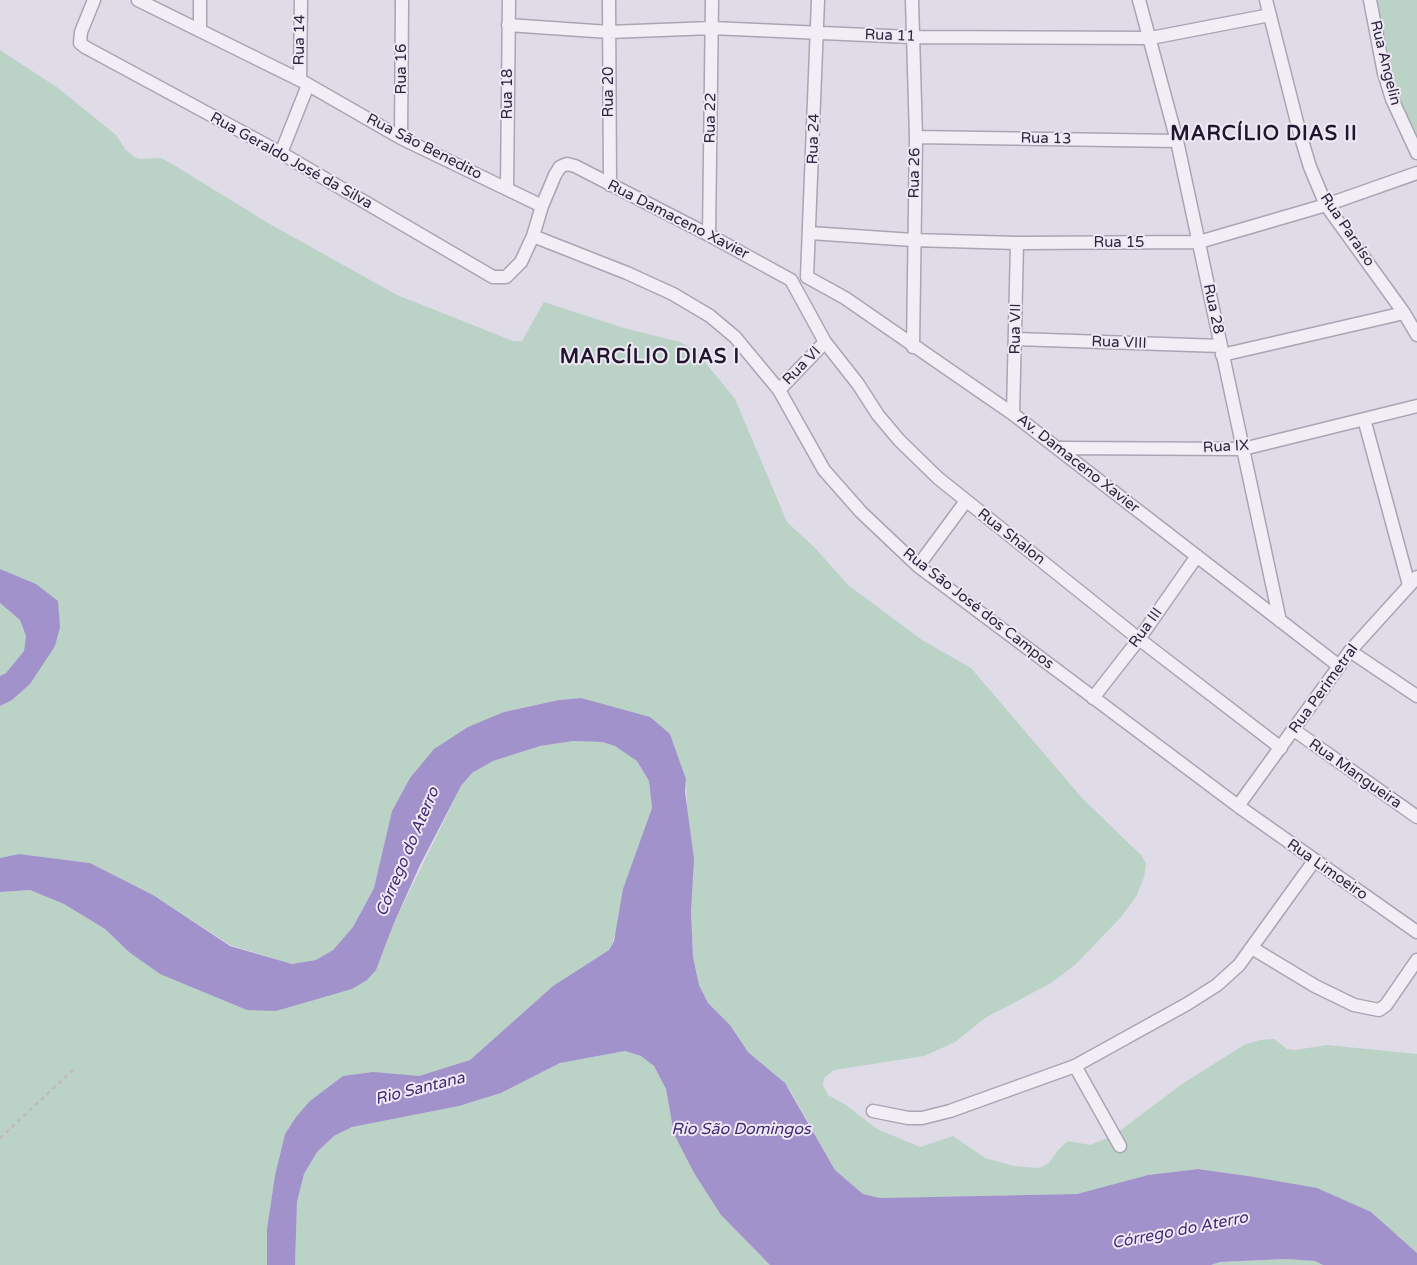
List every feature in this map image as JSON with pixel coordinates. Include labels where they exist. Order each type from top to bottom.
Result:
[{"type":"street","name":"Rua Geraldo José da Silva","points":[[94,0],[81,32],[80,43],[186,104],[281,153],[493,276],[502,278],[521,262],[534,236]]},
{"type":"street","name":"Rua São Benedito","points":[[138,0],[304,82],[401,138],[542,206]]},
{"type":"street","points":[[200,0],[200,29]]},
{"type":"street","name":"Rua 14","points":[[301,0],[304,82]]},
{"type":"street","name":"Rua 16","points":[[401,138],[402,0]]},
{"type":"street","name":"Rua 18","points":[[507,189],[509,0]]},
{"type":"street","name":"Rua 20","points":[[609,0],[610,185]]},
{"type":"street","name":"Rua 22","points":[[710,235],[712,0]]},
{"type":"street","name":"Rua 24","points":[[807,277],[818,0]]},
{"type":"street","name":"Rua 26","points":[[912,0],[911,37],[916,137],[912,347]]},
{"type":"street","name":"Rua 28","points":[[1139,0],[1151,38],[1177,141],[1200,242],[1280,621]]},
{"type":"street","name":"Rua Paraíso","points":[[1266,0],[1300,134],[1310,167],[1326,205],[1404,313],[1417,335]]},
{"type":"street","name":"Rua Angelin","points":[[1370,0],[1384,73],[1392,100],[1417,153]]},
{"type":"street","name":"Rua 11","points":[[508,25],[608,32],[712,28],[911,37],[1151,38],[1270,15]]},
{"type":"street","points":[[281,153],[304,82]]},
{"type":"street","name":"Rua 13","points":[[916,137],[1177,141]]},
{"type":"street","name":"Rua Damaceno Xavier","points":[[542,206],[555,176],[563,166],[575,166],[710,235],[791,280]]},
{"type":"street","name":"Rua 15","points":[[810,233],[913,240],[1017,243],[1200,242],[1326,205],[1417,173]]},
{"type":"street","points":[[534,236],[542,206]]},
{"type":"street","name":"Rua São José dos Campos","points":[[534,236],[627,273],[673,294],[710,316],[735,337],[778,390],[824,470],[861,512],[918,566],[1029,647],[1093,698],[1238,806]]},
{"type":"street","name":"Rua VII","points":[[1014,414],[1017,243]]},
{"type":"street","points":[[791,280],[807,277]]},
{"type":"street","name":"Av. Damaceno Xavier","points":[[807,277],[845,298],[912,347],[1014,414],[1338,666]]},
{"type":"street","name":"Rua Shalon","points":[[791,280],[825,342],[898,440],[966,501],[1139,639],[1281,748]]},
{"type":"street","name":"Rua VIII","points":[[1016,339],[1222,350],[1404,313]]},
{"type":"street","name":"Rua VI","points":[[778,390],[825,342]]},
{"type":"street","name":"Rua IX","points":[[1060,448],[1243,449],[1417,406]]},
{"type":"street","points":[[1364,419],[1413,581]]},
{"type":"street","points":[[918,566],[966,501]]},
{"type":"street","name":"Rua III","points":[[1093,698],[1139,639],[1198,556]]},
{"type":"street","name":"Rua Perimetral","points":[[1238,806],[1338,666],[1413,581]]},
{"type":"street","points":[[1350,651],[1417,696]]},
{"type":"street","name":"Rua Mangueira","points":[[1294,730],[1417,817]]},
{"type":"street","name":"Rua Limoeiro","points":[[1238,806],[1314,862],[1417,932]]},
{"type":"street","points":[[873,1111],[908,1118],[922,1118],[950,1111],[1075,1066],[1217,985],[1229,975],[1252,948],[1314,862]]},
{"type":"street","points":[[1252,948],[1315,986],[1354,1005],[1379,1010],[1386,1005],[1417,960]]},
{"type":"street","points":[[1075,1066],[1120,1146]]},
{"type":"path","points":[[0,1138],[73,1070]]},
{"type":"green space","points":[[1374,0],[1417,0],[1417,146],[1393,96]]},
{"type":"green space","points":[[0,50],[58,88],[116,135],[125,149],[134,157],[140,159],[161,158],[169,162],[268,223],[397,295],[513,341],[522,341],[544,302],[624,328],[680,342],[696,351],[735,399],[787,522],[815,548],[848,585],[922,640],[971,668],[1082,798],[1142,856],[1146,864],[1144,877],[1137,895],[1122,916],[1076,964],[1051,983],[985,1018],[955,1042],[924,1056],[834,1070],[824,1078],[823,1085],[828,1095],[846,1105],[877,1129],[920,1147],[953,1136],[985,1158],[1014,1166],[1039,1168],[1048,1164],[1059,1149],[1068,1141],[1090,1145],[1113,1136],[1182,1084],[1244,1045],[1260,1040],[1274,1039],[1287,1049],[1295,1050],[1327,1045],[1417,1054],[1417,1253],[1371,1212],[1248,1176],[1198,1169],[1148,1175],[1077,1194],[880,1198],[863,1194],[835,1170],[790,1090],[777,1076],[748,1052],[730,1025],[708,1003],[699,985],[693,957],[686,779],[670,734],[581,698],[559,700],[504,712],[410,778],[392,811],[374,888],[353,927],[333,950],[317,960],[292,964],[230,945],[153,895],[90,863],[19,854],[0,858],[0,706],[12,700],[30,684],[36,584],[0,569]]},
{"type":"green space","points":[[0,603],[20,620],[26,636],[24,651],[6,673],[0,676]]},
{"type":"green space","points":[[573,741],[602,742],[615,746],[637,760],[649,781],[652,808],[609,950],[553,986],[470,1060],[419,1076],[403,1076],[296,1117],[285,1134],[275,1175],[267,1229],[267,1265],[0,1265],[0,892],[30,890],[64,904],[105,929],[129,952],[341,992],[352,989],[376,970],[394,923],[461,786],[472,773],[493,761],[540,746]]},
{"type":"green space","points":[[625,1051],[641,1056],[654,1066],[666,1089],[674,1134],[694,1173],[721,1215],[770,1265],[295,1265],[297,1202],[304,1174],[317,1152],[334,1136],[352,1127],[459,1106],[501,1093],[560,1063]]},
{"type":"green space","points":[[1286,1259],[1315,1261],[1323,1265],[1211,1265],[1220,1262]]},
{"type":"water","points":[[0,569],[36,584],[58,601],[60,627],[55,646],[30,684],[12,700],[0,706],[0,676],[6,673],[24,651],[26,636],[20,620],[0,603]]},
{"type":"water","name":"Rio São Domingos","points":[[581,698],[650,717],[670,734],[686,779],[685,792],[694,859],[691,910],[693,957],[699,985],[708,1003],[730,1025],[748,1052],[785,1083],[835,1170],[863,1194],[880,1198],[1077,1194],[1148,1175],[1198,1169],[1317,1188],[1371,1212],[1417,1253],[1417,1265],[1323,1265],[1315,1261],[1286,1259],[1220,1262],[1211,1265],[770,1265],[721,1215],[694,1173],[674,1134],[666,1089],[654,1066],[641,1056],[625,1051],[560,1063],[501,1093],[459,1106],[352,1127],[334,1136],[317,1152],[304,1174],[297,1202],[295,1265],[267,1265],[267,1229],[275,1175],[285,1134],[310,1101],[343,1076],[373,1072],[419,1076],[470,1060],[553,986],[609,950],[614,941],[623,889],[652,808],[649,781],[637,761],[615,746],[602,742],[573,741],[540,746],[493,761],[472,773],[461,786],[420,865],[394,923],[376,970],[367,980],[352,989],[276,1011],[247,1010],[160,974],[129,952],[105,929],[64,904],[30,890],[0,892],[0,858],[19,854],[90,863],[153,895],[230,946],[292,964],[316,960],[333,950],[353,927],[374,888],[392,811],[410,778],[434,749],[468,727],[504,712],[559,700]]},
{"type":"district","name":"MARCÍLIO DIAS II","points":[[1264,135]]},
{"type":"district","name":"MARCÍLIO DIAS I","points":[[650,358]]},
{"type":"water label","name":"Córrego do Aterro","points":[[408,852]]},
{"type":"water label","name":"Rio Santana","points":[[420,1089]]},
{"type":"water label","name":"Córrego do Aterro","points":[[1180,1231]]}]
